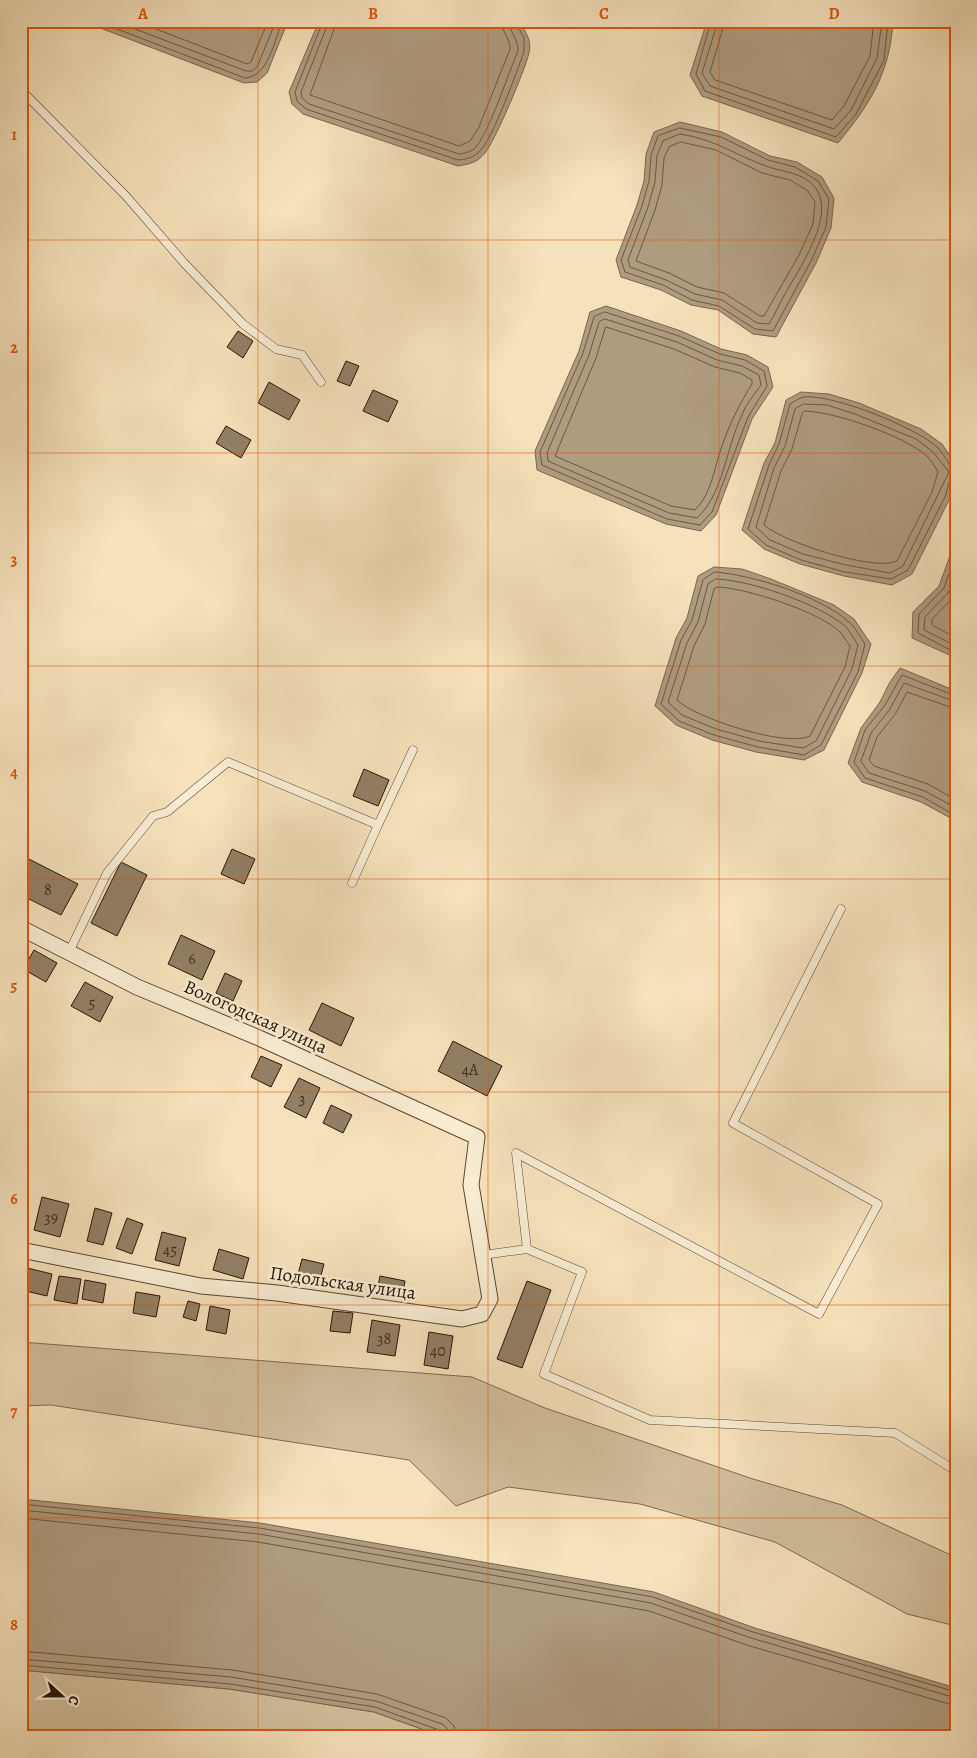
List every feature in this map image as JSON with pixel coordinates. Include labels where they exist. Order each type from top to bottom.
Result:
[{"type":"street","name":"Вологодская улица","points":[[21,928],[137,987],[259,1038],[476,1137]]},
{"type":"street","name":"Подольская улица","points":[[21,1250],[201,1286],[277,1293],[462,1319],[482,1314],[490,1299],[470,1185],[476,1137]]},
{"type":"lane","points":[[21,90],[126,196],[184,264],[243,324],[276,349],[302,355],[321,382]]},
{"type":"lane","points":[[352,883],[414,750]]},
{"type":"lane","points":[[69,952],[107,873],[153,816],[167,812],[228,762],[378,826]]},
{"type":"lane","points":[[527,1249],[516,1153],[819,1314],[878,1204],[733,1123],[841,909]]},
{"type":"lane","points":[[483,1255],[527,1249],[582,1272],[544,1374],[650,1420],[895,1433],[956,1471]]},
{"type":"shaded area","points":[[21,1342],[472,1377],[545,1408],[753,1479],[842,1505],[953,1556],[956,1558],[956,1626],[907,1614],[775,1542],[640,1504],[508,1487],[456,1506],[409,1460],[51,1405],[21,1406]]},
{"type":"shaded area","points":[[21,1670],[229,1689],[374,1712],[444,1737],[21,1737]]},
{"type":"water","points":[[82,21],[288,21],[267,73],[257,82],[244,83]]},
{"type":"water","points":[[319,21],[518,21],[528,36],[530,49],[516,89],[490,146],[476,161],[458,166],[303,114],[292,104],[289,92]]},
{"type":"water","points":[[707,21],[893,21],[888,57],[883,72],[869,101],[838,143],[702,96],[690,75]]},
{"type":"water","points":[[680,122],[722,132],[770,156],[797,162],[822,177],[834,198],[831,228],[816,263],[776,337],[753,334],[718,310],[691,305],[661,290],[621,277],[616,260],[637,205],[644,181],[646,154],[654,132]]},
{"type":"water","points":[[606,306],[681,331],[721,349],[747,355],[768,367],[773,387],[752,419],[716,515],[701,531],[666,524],[537,470],[535,451],[579,351],[590,312]]},
{"type":"water","points":[[801,392],[829,394],[859,403],[921,429],[942,444],[956,465],[956,477],[950,498],[912,574],[892,585],[844,576],[800,564],[764,549],[742,530],[764,463],[775,443],[786,400]]},
{"type":"water","points":[[956,523],[956,658],[912,638],[913,612],[939,586],[951,553]]},
{"type":"water","points":[[714,567],[742,569],[834,605],[854,619],[871,644],[862,673],[824,750],[804,760],[756,752],[712,740],[676,725],[655,706],[676,638],[687,618],[698,576]]},
{"type":"water","points":[[900,668],[956,691],[956,821],[921,802],[862,782],[848,763],[861,728],[880,702],[890,682]]},
{"type":"water","points":[[21,1499],[260,1523],[654,1592],[755,1628],[956,1688],[956,1737],[444,1737],[374,1712],[229,1689],[21,1670]]},
{"type":"building","points":[[238,331],[253,341],[243,358],[227,347]]},
{"type":"building","points":[[346,361],[359,366],[350,386],[337,381]]},
{"type":"building","points":[[269,382],[300,400],[289,420],[258,403]]},
{"type":"building","points":[[373,390],[398,401],[388,422],[363,411]]},
{"type":"building","points":[[226,426],[251,440],[241,458],[216,443]]},
{"type":"building","points":[[364,769],[389,780],[378,806],[353,796]]},
{"type":"building","points":[[232,849],[255,859],[244,884],[221,874]]},
{"type":"building","points":[[21,855],[78,884],[61,915],[21,895]]},
{"type":"building","points":[[121,862],[147,875],[117,936],[91,923]]},
{"type":"building","points":[[181,935],[215,951],[202,980],[168,964]]},
{"type":"building","points":[[34,950],[57,963],[46,982],[23,969]]},
{"type":"building","points":[[225,973],[242,981],[233,1001],[216,993]]},
{"type":"building","points":[[85,982],[113,997],[100,1022],[71,1006]]},
{"type":"building","points":[[322,1003],[354,1018],[341,1046],[309,1030]]},
{"type":"building","points":[[453,1041],[502,1066],[487,1096],[438,1071]]},
{"type":"building","points":[[261,1056],[282,1065],[271,1087],[251,1077]]},
{"type":"building","points":[[299,1078],[320,1088],[306,1118],[284,1107]]},
{"type":"building","points":[[331,1105],[352,1115],[343,1133],[323,1123]]},
{"type":"building","points":[[42,1197],[69,1204],[60,1237],[34,1230]]},
{"type":"building","points":[[95,1208],[112,1213],[103,1245],[87,1241]]},
{"type":"building","points":[[127,1218],[143,1224],[132,1254],[116,1248]]},
{"type":"building","points":[[162,1232],[186,1238],[179,1266],[155,1260]]},
{"type":"building","points":[[219,1249],[249,1258],[243,1279],[213,1270]]},
{"type":"building","points":[[302,1259],[324,1264],[319,1283],[297,1278]]},
{"type":"building","points":[[23,1267],[52,1274],[47,1296],[21,1290]]},
{"type":"building","points":[[59,1276],[81,1279],[77,1304],[54,1300]]},
{"type":"building","points":[[380,1276],[405,1281],[402,1297],[377,1292]]},
{"type":"building","points":[[85,1280],[106,1284],[103,1303],[82,1299]]},
{"type":"building","points":[[527,1281],[551,1290],[522,1368],[497,1359]]},
{"type":"building","points":[[136,1292],[160,1296],[156,1317],[133,1313]]},
{"type":"building","points":[[188,1301],[200,1304],[196,1321],[183,1317]]},
{"type":"building","points":[[210,1306],[230,1310],[226,1334],[206,1330]]},
{"type":"building","points":[[333,1311],[353,1313],[350,1333],[330,1331]]},
{"type":"building","points":[[372,1320],[400,1325],[395,1356],[367,1352]]},
{"type":"building","points":[[429,1332],[453,1336],[448,1369],[424,1365]]}]
